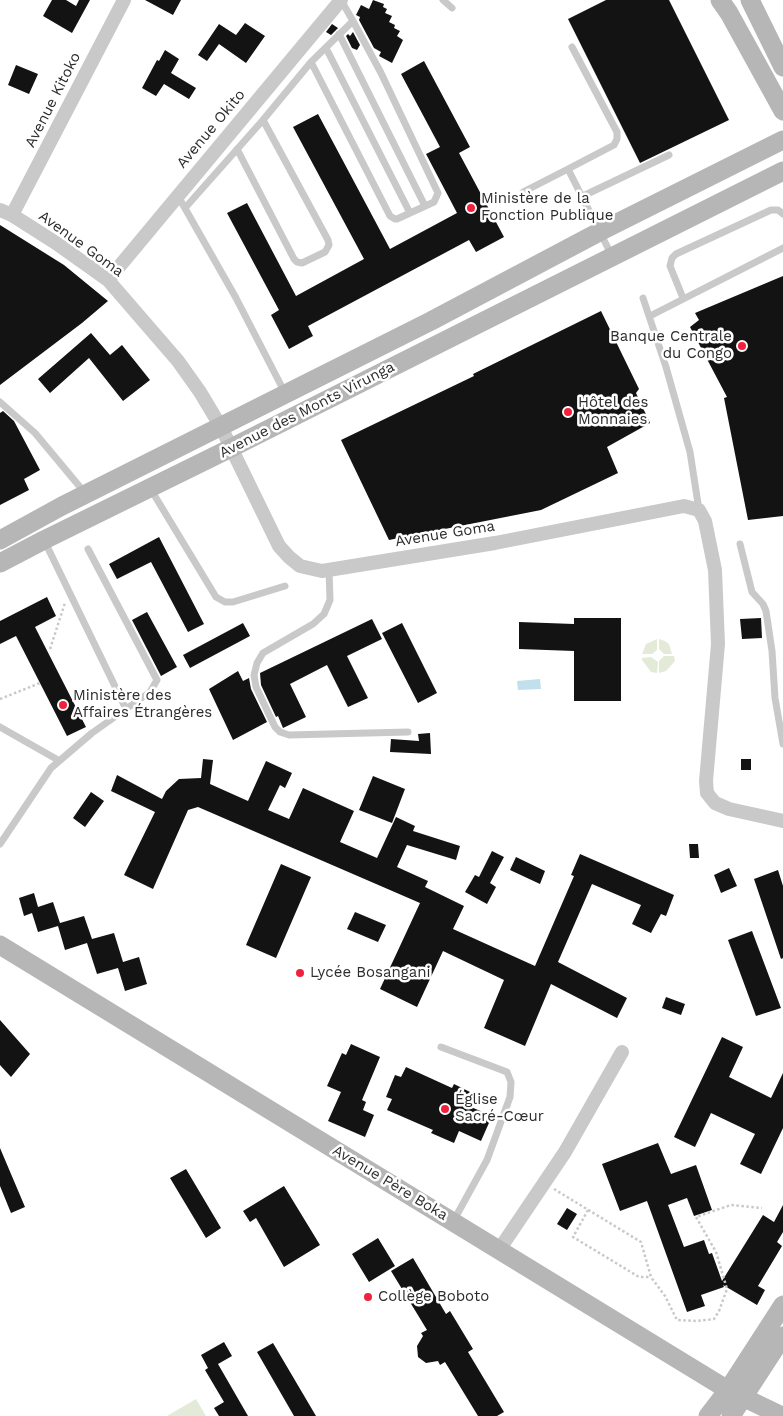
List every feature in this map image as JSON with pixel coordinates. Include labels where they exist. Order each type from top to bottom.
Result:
[{"type":"street","name":"Avenue Kitoko","points":[[6,212],[124,0]]},
{"type":"street","name":"Avenue Okito","points":[[108,280],[341,0]]},
{"type":"street","points":[[720,0],[783,111]]},
{"type":"street","points":[[752,1],[783,67]]},
{"type":"street","name":"Avenue des Monts Virunga","points":[[0,540],[86,494],[431,321],[601,231],[783,140]]},
{"type":"street","name":"Avenue des Monts Virunga","points":[[0,563],[783,171]]},
{"type":"street","name":"Avenue Goma","points":[[6,212],[108,280],[178,361],[200,392],[221,427],[279,546],[289,558],[300,566],[322,571],[495,543],[684,506],[699,510]]},
{"type":"street","points":[[699,510],[705,521],[715,570],[718,644],[706,781],[707,793],[715,803],[729,809],[783,821]]},
{"type":"street","name":"Avenue Père Boka","points":[[0,945],[736,1394],[782,1416]]},
{"type":"street","points":[[498,1250],[565,1152],[622,1052]]},
{"type":"street","points":[[731,1416],[736,1394],[783,1305]]},
{"type":"street","points":[[708,1416],[736,1394],[783,1336]]},
{"type":"lane","points":[[311,62],[390,216],[395,220],[434,202],[438,193],[381,73],[341,0]]},
{"type":"lane","points":[[443,0],[452,8]]},
{"type":"lane","points":[[185,208],[263,120],[311,62],[353,21]]},
{"type":"lane","points":[[339,34],[426,206]]},
{"type":"lane","points":[[523,192],[614,146],[618,139],[617,132],[572,47]]},
{"type":"lane","points":[[326,48],[410,213]]},
{"type":"lane","points":[[237,149],[297,262],[302,263],[325,252],[329,245],[328,240],[263,120]]},
{"type":"lane","points":[[583,196],[669,155]]},
{"type":"lane","points":[[568,170],[601,231],[612,256]]},
{"type":"lane","points":[[178,196],[236,298],[285,394]]},
{"type":"lane","points":[[683,298],[670,266],[672,258],[676,254],[771,210],[778,210],[783,214]]},
{"type":"lane","points":[[650,316],[783,248]]},
{"type":"lane","points":[[643,298],[666,367],[690,452],[699,510]]},
{"type":"lane","points":[[0,402],[34,433],[86,494]]},
{"type":"lane","points":[[150,488],[216,597],[225,602],[233,602],[285,586]]},
{"type":"lane","points":[[44,540],[126,709]]},
{"type":"lane","points":[[740,544],[752,592],[763,604],[766,612],[772,652],[775,698],[783,744]]},
{"type":"lane","points":[[0,844],[58,760],[92,733],[150,692],[157,680],[88,549]]},
{"type":"lane","points":[[329,570],[330,600],[324,614],[313,624],[263,653],[257,663],[254,675],[256,687],[275,727],[280,732],[289,735],[408,732]]},
{"type":"lane","points":[[0,727],[58,760]]},
{"type":"lane","points":[[441,1047],[507,1072],[511,1082],[510,1097],[487,1160],[453,1222]]},
{"type":"path","points":[[50,649],[68,592]]},
{"type":"path","points":[[0,699],[40,683]]},
{"type":"path","points":[[544,1183],[641,1242],[651,1277],[665,1296],[677,1320],[696,1321],[714,1319],[727,1289],[716,1252],[696,1217],[731,1205],[762,1208]]},
{"type":"path","points":[[588,1210],[573,1237],[638,1277],[651,1277]]},
{"type":"green space","points":[[657,639],[657,650],[652,654],[642,654],[646,644]]},
{"type":"green space","points":[[659,639],[669,644],[672,654],[664,654],[659,649]]},
{"type":"green space","points":[[664,656],[674,656],[675,661],[666,671],[659,673],[659,661]]},
{"type":"green space","points":[[651,657],[658,662],[657,673],[651,672],[642,660],[642,658]]},
{"type":"green space","points":[[196,1399],[206,1416],[167,1416]]},
{"type":"water","points":[[540,679],[541,689],[518,690],[517,681]]},
{"type":"building","points":[[52,0],[66,0],[76,6],[79,0],[90,0],[72,33],[43,16]]},
{"type":"building","points":[[145,0],[181,0],[173,15]]},
{"type":"building","points":[[373,0],[384,4],[383,7],[387,9],[385,13],[392,16],[389,22],[400,31],[397,36],[403,40],[392,63],[379,56],[381,52],[374,48],[359,20],[360,17],[356,15],[361,5],[369,9]]},
{"type":"building","points":[[606,0],[669,0],[729,120],[640,163],[568,19]]},
{"type":"building","points":[[245,23],[265,36],[246,63],[219,44],[207,61],[198,55],[219,24],[236,35]]},
{"type":"building","points":[[332,24],[338,28],[331,35],[326,32]]},
{"type":"building","points":[[353,32],[360,45],[357,50],[352,48],[346,36],[348,34],[350,36]]},
{"type":"building","points":[[165,50],[179,59],[171,73],[196,88],[189,99],[164,84],[156,96],[142,88],[157,60],[159,61]]},
{"type":"building","name":"Ministère de la Fonction Publique","points":[[424,61],[470,147],[459,153],[504,237],[476,252],[469,240],[308,326],[313,336],[289,349],[271,315],[279,310],[227,213],[247,203],[296,296],[364,259],[293,127],[318,114],[390,249],[457,213],[426,154],[440,147],[401,74]]},
{"type":"building","points":[[16,65],[38,74],[29,94],[8,85]]},
{"type":"building","points":[[0,225],[64,265],[108,301],[0,385]]},
{"type":"building","points":[[783,276],[783,516],[748,520],[724,398],[727,397],[690,327],[699,320],[695,313]]},
{"type":"building","points":[[601,311],[639,389],[636,393],[650,423],[607,447],[618,473],[541,510],[389,540],[341,440],[474,376],[473,374]]},
{"type":"building","points":[[91,333],[110,355],[122,345],[150,380],[123,401],[89,358],[50,393],[38,379]]},
{"type":"building","points":[[3,411],[14,421],[40,470],[24,479],[29,490],[0,505],[0,413]]},
{"type":"building","points":[[159,537],[204,624],[188,632],[151,562],[117,579],[109,564]]},
{"type":"building","points":[[47,597],[56,616],[35,627],[86,727],[67,736],[16,636],[0,644],[0,621]]},
{"type":"building","points":[[147,612],[177,667],[161,676],[132,620]]},
{"type":"building","points":[[574,618],[621,618],[621,701],[574,701],[574,651],[519,649],[519,622],[574,624]]},
{"type":"building","points":[[761,618],[762,638],[742,639],[740,619]]},
{"type":"building","points":[[372,619],[382,639],[347,656],[368,698],[348,707],[327,665],[290,684],[306,717],[283,728],[261,685],[260,673]]},
{"type":"building","points":[[243,623],[250,636],[190,668],[183,655]]},
{"type":"building","points":[[402,623],[437,693],[418,703],[382,633]]},
{"type":"building","points":[[238,671],[243,681],[249,678],[251,689],[267,722],[233,740],[209,689]]},
{"type":"building","points":[[430,733],[431,754],[390,752],[391,739],[419,741],[418,734]]},
{"type":"building","points":[[203,759],[213,760],[210,784],[248,801],[266,761],[292,773],[285,788],[280,785],[268,810],[289,819],[303,788],[354,811],[340,842],[377,858],[396,817],[415,826],[413,831],[460,846],[456,860],[407,845],[397,867],[428,881],[425,887],[464,906],[453,929],[535,966],[574,876],[571,875],[580,854],[674,895],[666,916],[661,914],[651,933],[632,924],[641,905],[592,884],[558,962],[627,998],[617,1018],[551,984],[525,1046],[484,1028],[504,980],[443,951],[417,1007],[380,989],[420,903],[198,807],[188,810],[153,889],[124,875],[155,812],[111,791],[117,775],[162,799],[166,791],[179,779],[201,778]]},
{"type":"building","points":[[741,759],[751,759],[751,770],[741,770]]},
{"type":"building","points":[[373,776],[405,789],[392,823],[359,810]]},
{"type":"building","points":[[91,792],[104,801],[85,827],[73,818]]},
{"type":"building","points":[[689,844],[698,844],[699,858],[690,858]]},
{"type":"building","points":[[492,851],[504,857],[490,883],[496,887],[487,904],[465,892],[475,875],[479,877]]},
{"type":"building","points":[[516,857],[545,871],[540,884],[510,870]]},
{"type":"building","points":[[281,864],[311,877],[276,958],[246,945]]},
{"type":"building","points":[[729,868],[737,886],[721,893],[714,875]]},
{"type":"building","points":[[778,870],[783,886],[783,958],[781,959],[754,879]]},
{"type":"building","points":[[34,893],[38,907],[53,902],[60,923],[84,916],[92,939],[114,933],[123,962],[139,957],[147,984],[125,991],[118,968],[97,974],[87,943],[65,950],[58,926],[38,932],[32,913],[24,916],[19,898]]},
{"type":"building","points":[[355,912],[386,925],[378,942],[347,929]]},
{"type":"building","points":[[752,931],[781,1008],[756,1016],[728,940]]},
{"type":"building","points":[[666,997],[685,1004],[681,1015],[662,1008]]},
{"type":"building","points":[[0,1020],[30,1054],[11,1077],[0,1065]]},
{"type":"building","points":[[722,1037],[743,1047],[729,1077],[771,1098],[783,1073],[783,1128],[761,1174],[740,1164],[755,1134],[711,1113],[695,1147],[674,1137]]},
{"type":"building","points":[[351,1044],[380,1057],[362,1100],[366,1102],[363,1110],[374,1115],[365,1137],[328,1121],[341,1092],[327,1086],[342,1053],[346,1055]]},
{"type":"building","points":[[406,1067],[452,1088],[454,1084],[476,1095],[471,1107],[492,1116],[481,1141],[459,1131],[454,1143],[431,1133],[433,1130],[387,1110],[392,1099],[386,1097],[395,1075],[401,1077]]},
{"type":"building","points":[[658,1143],[671,1174],[696,1165],[712,1210],[694,1216],[687,1198],[668,1205],[684,1247],[704,1240],[709,1254],[712,1253],[722,1281],[763,1215],[774,1222],[783,1205],[783,1232],[777,1242],[782,1246],[758,1286],[765,1290],[757,1305],[723,1285],[724,1287],[701,1295],[705,1306],[687,1312],[647,1201],[620,1211],[602,1164]]},
{"type":"building","points":[[0,1148],[25,1207],[11,1213],[0,1186]]},
{"type":"building","points":[[186,1169],[221,1228],[206,1238],[170,1178]]},
{"type":"building","points":[[284,1186],[320,1245],[284,1267],[256,1218],[250,1222],[243,1211]]},
{"type":"building","points":[[567,1208],[577,1214],[567,1230],[557,1224]]},
{"type":"building","points":[[378,1238],[395,1266],[369,1282],[352,1254]]},
{"type":"building","points":[[413,1258],[446,1314],[450,1311],[473,1349],[468,1352],[504,1412],[497,1416],[478,1416],[445,1362],[440,1365],[438,1361],[426,1363],[418,1357],[417,1346],[423,1336],[421,1333],[427,1330],[391,1271]]},
{"type":"building","points":[[224,1342],[232,1356],[218,1364],[248,1416],[219,1416],[214,1408],[224,1402],[205,1370],[208,1368],[201,1355]]},
{"type":"building","points":[[273,1343],[316,1416],[294,1416],[257,1352]]},
{"type":"place","name":"Ministère de la Fonction Publique","points":[[471,208]]},
{"type":"place","name":"Banque Centrale du Congo","points":[[742,346]]},
{"type":"place","name":"Hôtel des Monnaies","points":[[568,412]]},
{"type":"place","name":"Ministère des Affaires Étrangères","points":[[63,705]]},
{"type":"place","name":"Lycée Bosangani","points":[[300,973]]},
{"type":"place","name":"Église Sacré-Cœur","points":[[445,1109]]},
{"type":"place","name":"Collège Boboto","points":[[368,1297]]}]
